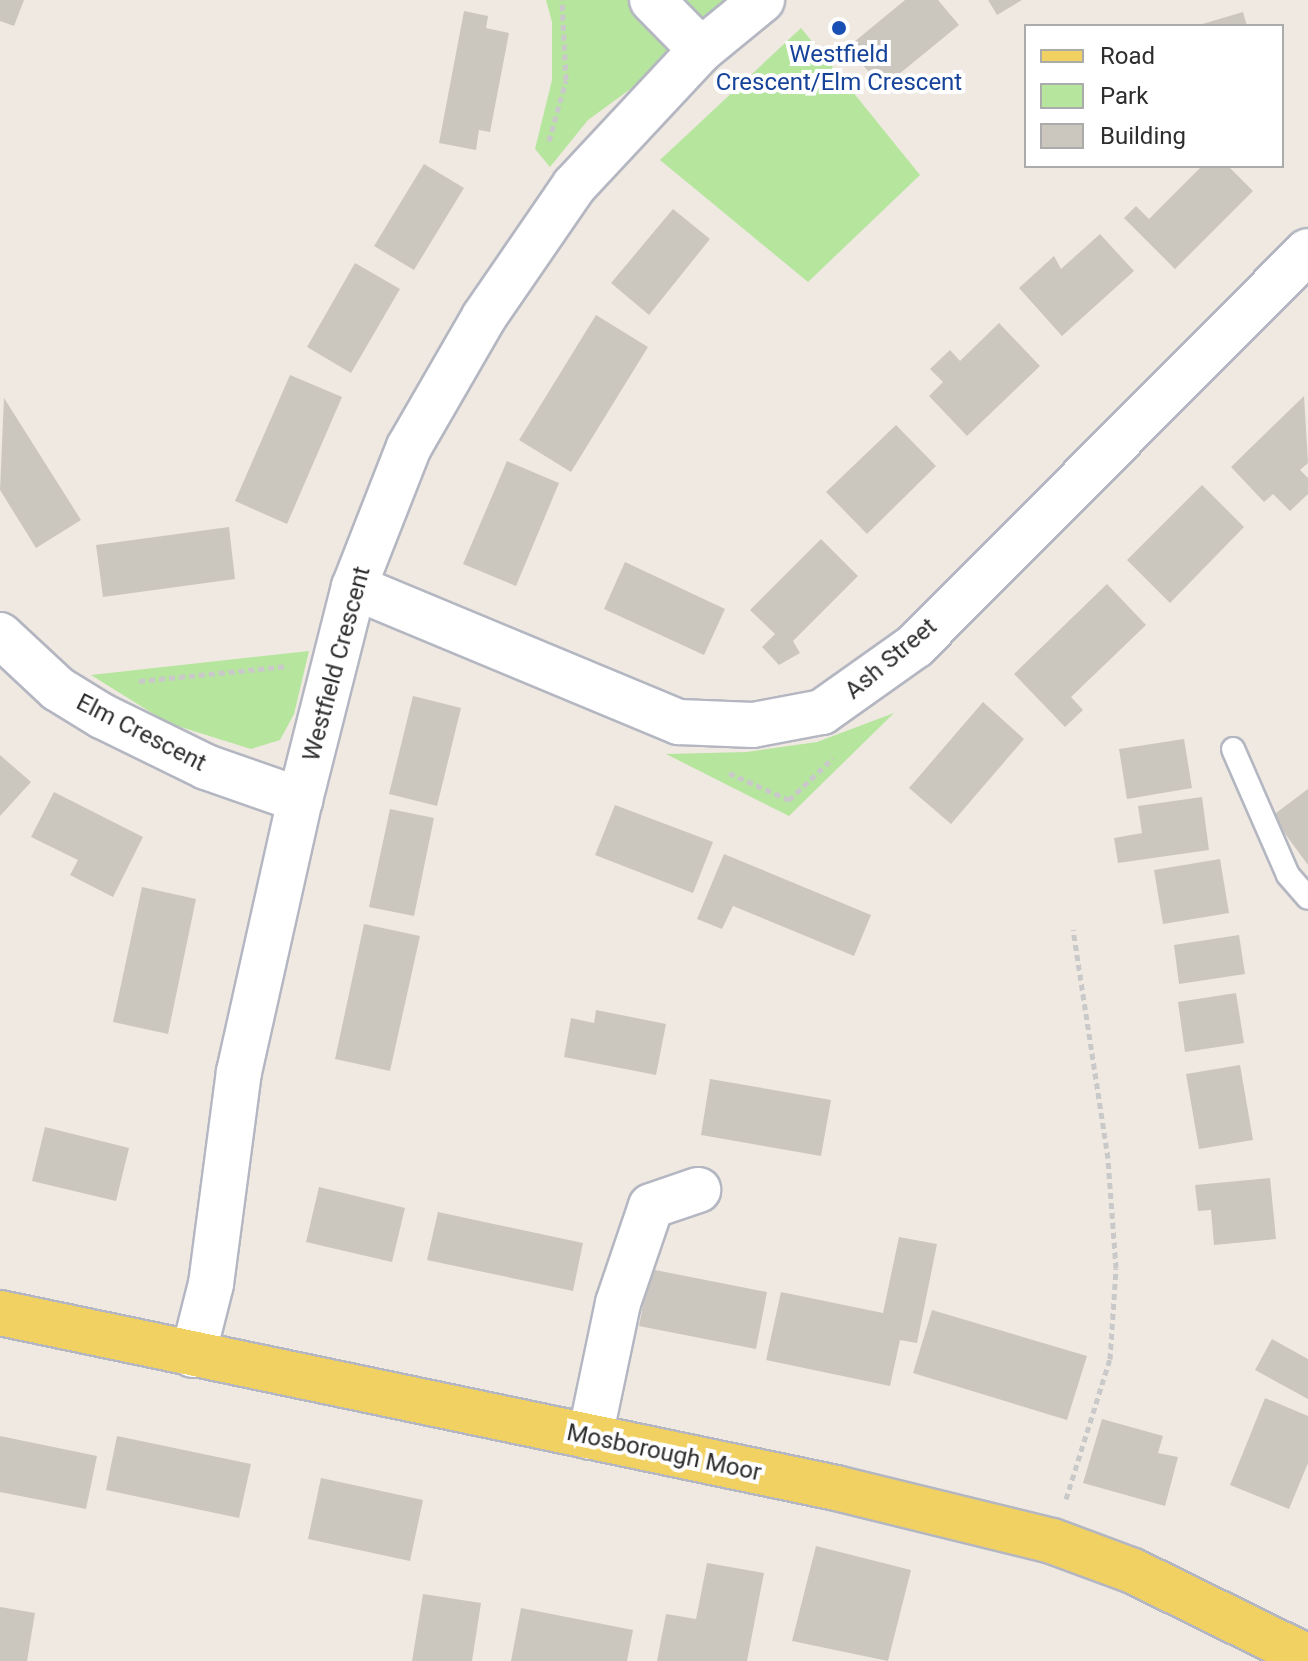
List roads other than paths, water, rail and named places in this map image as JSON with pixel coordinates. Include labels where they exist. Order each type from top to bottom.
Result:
[{"type":"main road","name":"Mosborough Moor","points":[[0,1313],[836,1488],[1052,1541],[1133,1571],[1308,1657]]},
{"type":"street","points":[[652,0],[701,50]]},
{"type":"street","name":"Westfield Crescent","points":[[193,1355],[211,1284],[239,1072],[300,800],[354,587],[409,447],[484,317],[574,186],[701,50],[762,0]]},
{"type":"street","name":"Ash Street","points":[[354,587],[679,722],[753,725],[822,712],[915,646],[1308,251]]},
{"type":"street","name":"Elm Crescent","points":[[0,635],[58,689],[102,716],[206,767],[300,800]]},
{"type":"street","points":[[590,1437],[618,1303],[651,1206],[698,1190]]},
{"type":"lane","points":[[1233,749],[1288,875],[1308,898]]},
{"type":"place","name":"Westfield Crescent/Elm Crescent","points":[[839,28]]}]
